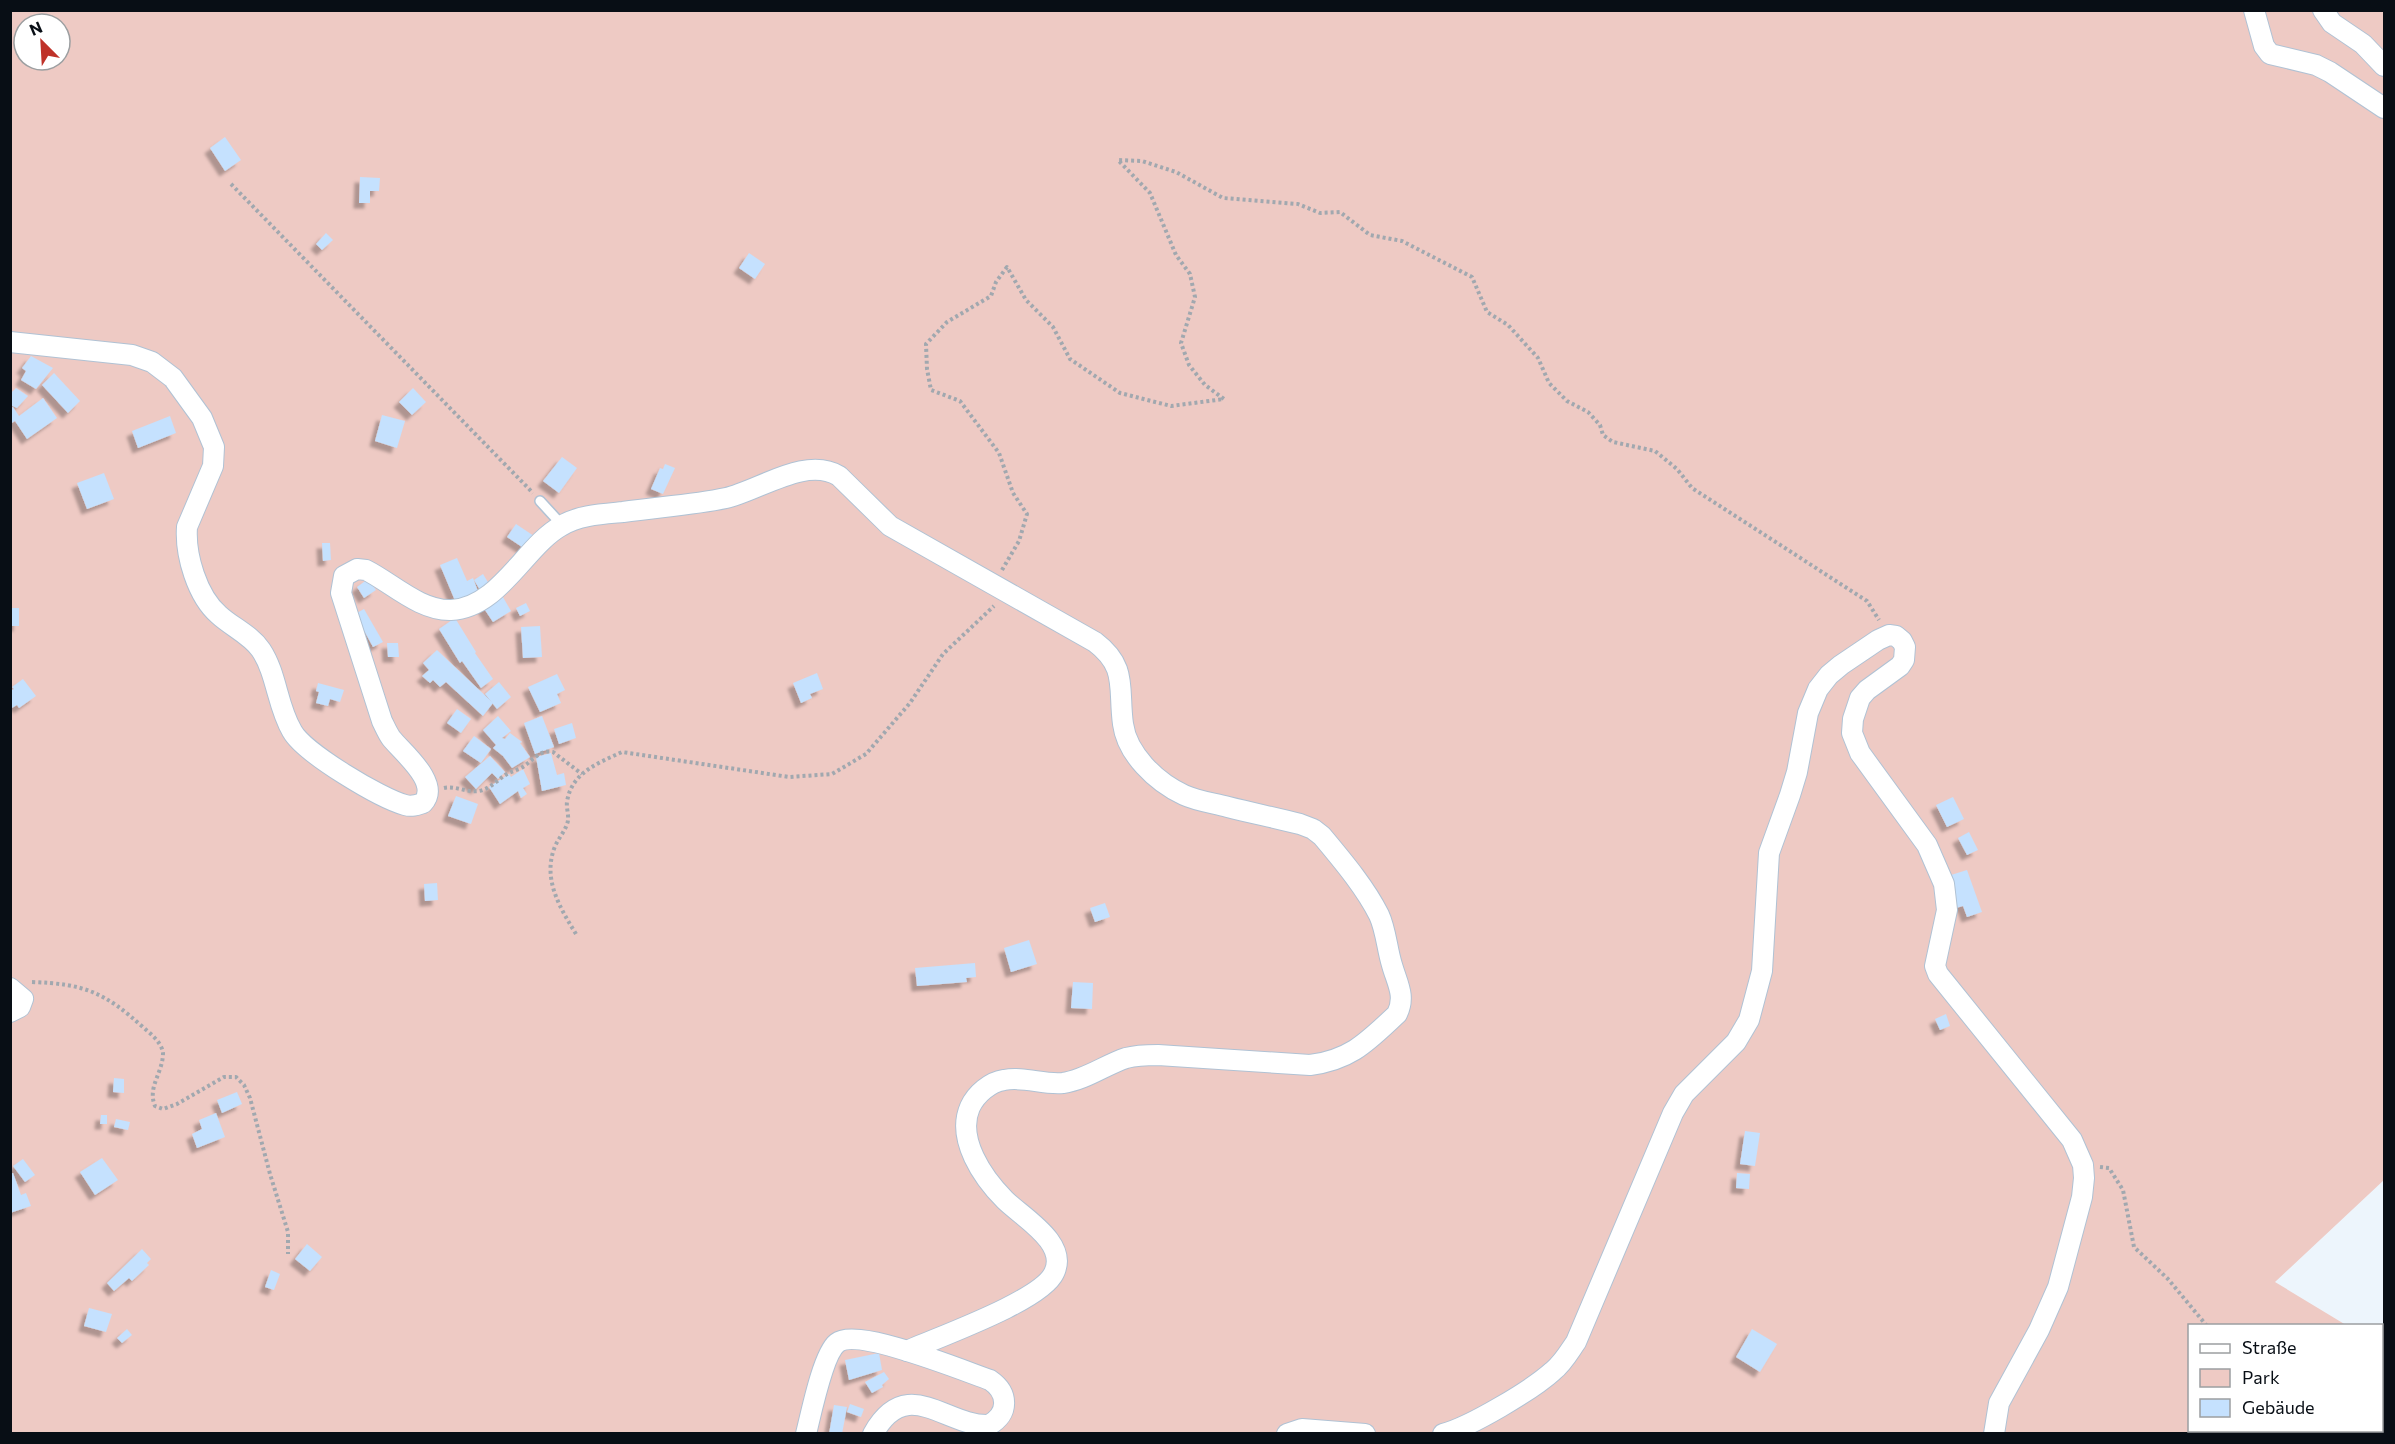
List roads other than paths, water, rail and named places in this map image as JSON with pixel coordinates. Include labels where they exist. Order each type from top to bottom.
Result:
[{"type":"street","points":[[2254,10],[2264,45],[2270,54],[2316,65],[2385,108]]},
{"type":"street","points":[[2323,10],[2332,23],[2363,44],[2385,66]]},
{"type":"street","points":[[10,342],[132,355],[152,362],[173,378],[202,418],[214,447],[213,466],[191,514],[186,538],[195,576],[209,605],[262,652],[290,729],[297,739],[315,755],[388,798],[406,805],[423,803],[428,792],[423,776],[413,761],[390,737],[382,721],[341,593],[344,576],[357,570],[366,570],[414,599],[442,609],[458,609],[499,587],[543,539],[562,525],[595,515],[725,498],[748,492],[806,470],[822,470],[833,473],[848,483],[890,526],[1095,642],[1107,651],[1118,666],[1123,723],[1130,748],[1148,768],[1174,789],[1200,800],[1299,824],[1313,829],[1322,836],[1380,917],[1402,995],[1402,1005],[1398,1014],[1351,1053],[1328,1063],[1310,1065],[1158,1055],[1140,1056],[1126,1058],[1066,1083],[1015,1079],[992,1084],[973,1102],[968,1113],[966,1125],[968,1143],[988,1180],[1005,1200],[1048,1240],[1055,1251],[1057,1262],[1055,1272],[1040,1289],[1011,1306],[907,1351]]},
{"type":"street","points":[[1443,1434],[1464,1425],[1543,1379],[1563,1362],[1576,1341],[1673,1113],[1684,1094],[1736,1042],[1749,1020],[1762,972],[1768,853],[1790,795],[1808,713],[1818,689],[1841,665],[1878,640],[1896,636],[1905,646],[1904,660],[1900,666],[1867,690],[1860,698],[1852,719],[1852,733],[1860,753],[1927,845],[1944,884],[1947,910],[1935,966],[1938,974],[2072,1140],[2083,1165],[2082,1197],[2058,1287],[2039,1330],[1999,1403],[1994,1434]]},
{"type":"street","points":[[10,988],[23,999],[20,1007],[10,1012]]},
{"type":"street","points":[[806,1434],[826,1361],[838,1342],[848,1338],[907,1351],[990,1380],[998,1386],[1005,1397],[1003,1411],[995,1422],[982,1426],[927,1407],[908,1405],[886,1416],[873,1434]]},
{"type":"street","points":[[1287,1434],[1302,1429],[1365,1434]]},
{"type":"lane","points":[[540,501],[562,525]]}]
